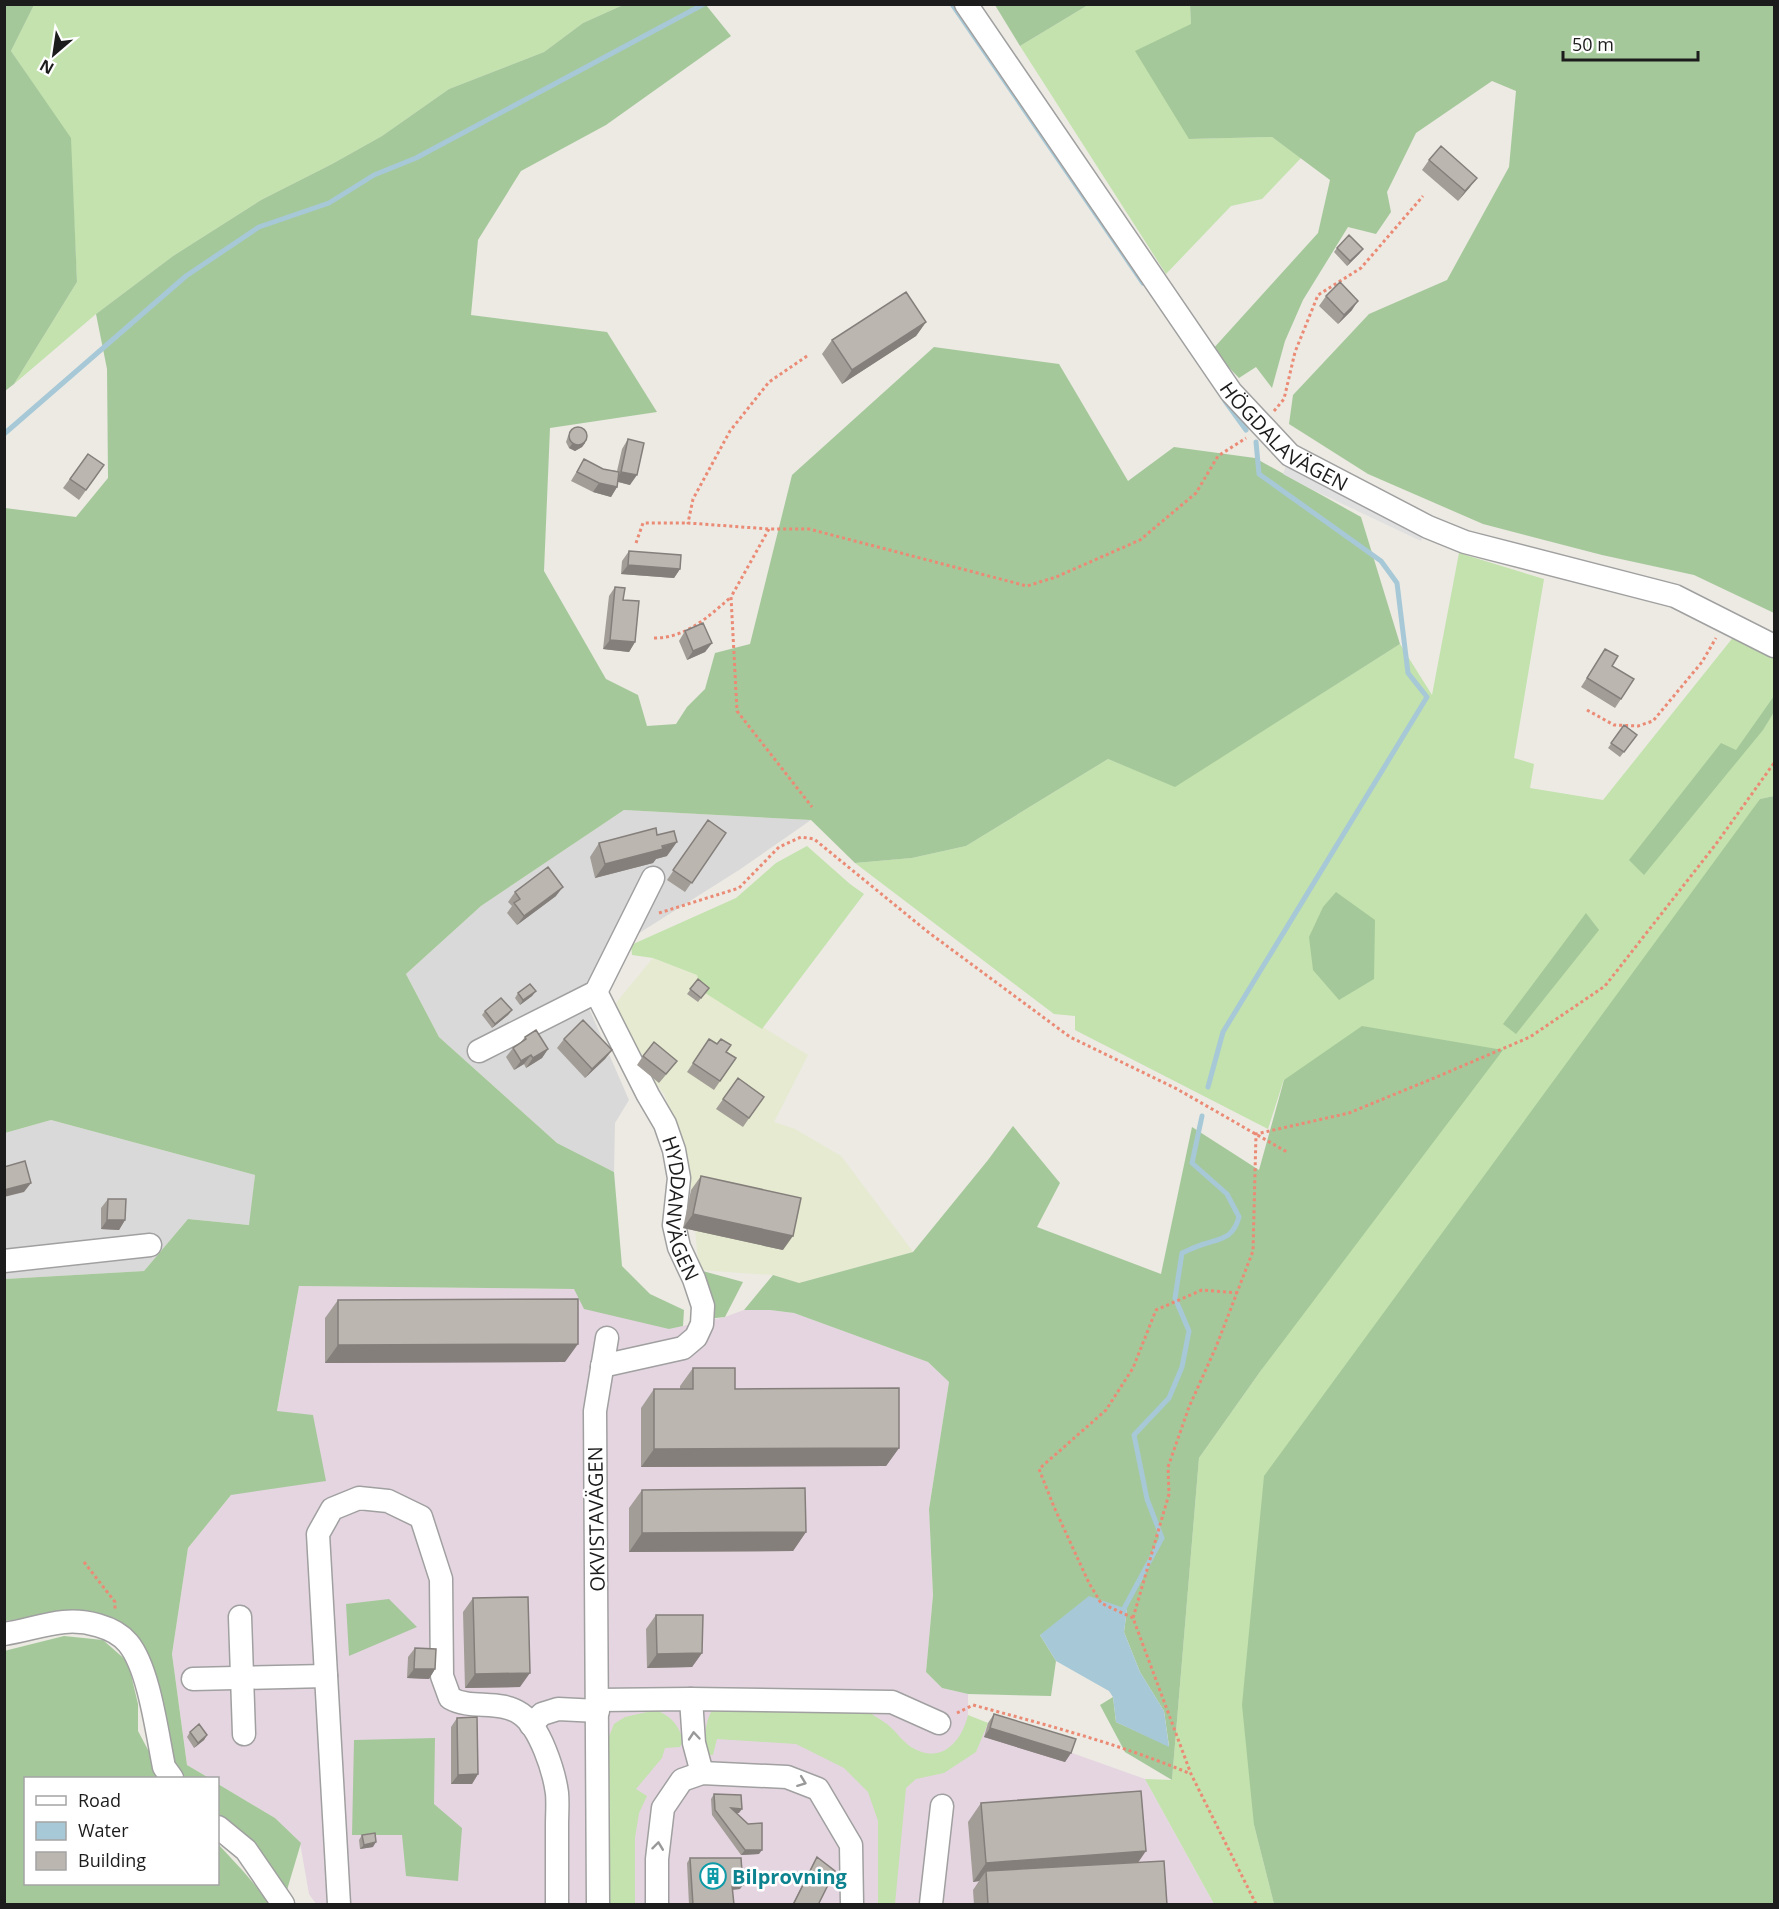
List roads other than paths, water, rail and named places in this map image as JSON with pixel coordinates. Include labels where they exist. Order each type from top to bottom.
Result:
[{"type":"street","name":"HÖGDALAVÄGEN","points":[[966,4],[1231,392],[1290,455],[1428,527],[1465,542],[1675,596],[1774,646]]},
{"type":"street","points":[[479,1051],[596,992],[653,878]]},
{"type":"street","name":"HYDDANVÄGEN","points":[[596,992],[665,1124],[674,1150],[680,1178],[674,1225],[678,1247],[694,1279],[703,1306],[702,1324],[696,1337],[683,1348],[602,1366]]},
{"type":"street","points":[[4,1261],[150,1245]]},
{"type":"street","name":"OKVISTAVÄGEN","points":[[598,1905],[595,1411],[607,1338]]},
{"type":"street","points":[[339,1905],[318,1534],[332,1509],[359,1498],[388,1502],[421,1517],[441,1579],[442,1676],[450,1698],[460,1703],[506,1707],[522,1714],[546,1749],[557,1793],[557,1905]]},
{"type":"street","points":[[240,1617],[244,1734]]},
{"type":"street","points":[[4,1634],[64,1622],[91,1623],[109,1629],[128,1642],[144,1672],[164,1767],[171,1777]]},
{"type":"street","points":[[193,1679],[326,1676]]},
{"type":"street","points":[[691,1699],[694,1743],[702,1773]]},
{"type":"street","points":[[531,1725],[542,1714],[558,1709],[691,1699],[892,1702],[939,1723]]},
{"type":"street","points":[[657,1905],[657,1859],[663,1808],[682,1780],[702,1773],[787,1777],[818,1788],[851,1845],[852,1905]]},
{"type":"street","points":[[931,1905],[942,1806]]},
{"type":"street","points":[[219,1828],[246,1850],[283,1905]]},
{"type":"water","points":[[1089,1596],[1127,1609],[1124,1632],[1140,1672],[1164,1711],[1169,1747],[1116,1722],[1113,1697],[1109,1691],[1056,1661],[1040,1635]]},
{"type":"waterway","points":[[4,434],[186,276],[259,227],[329,203],[374,175],[416,158],[704,4]]},
{"type":"waterway","points":[[952,4],[1143,283]]},
{"type":"waterway","points":[[1225,401],[1246,430]]},
{"type":"waterway","points":[[1208,1087],[1223,1032],[1427,697],[1408,673],[1397,583],[1381,561],[1259,474],[1256,442]]},
{"type":"waterway","points":[[1121,1614],[1162,1538],[1147,1499],[1134,1435],[1169,1398],[1182,1367],[1189,1331],[1175,1298],[1182,1253],[1226,1236],[1234,1229],[1239,1217],[1227,1194],[1192,1163],[1202,1116]]},
{"type":"place","name":"Bilprovning","points":[[713,1876]]}]
